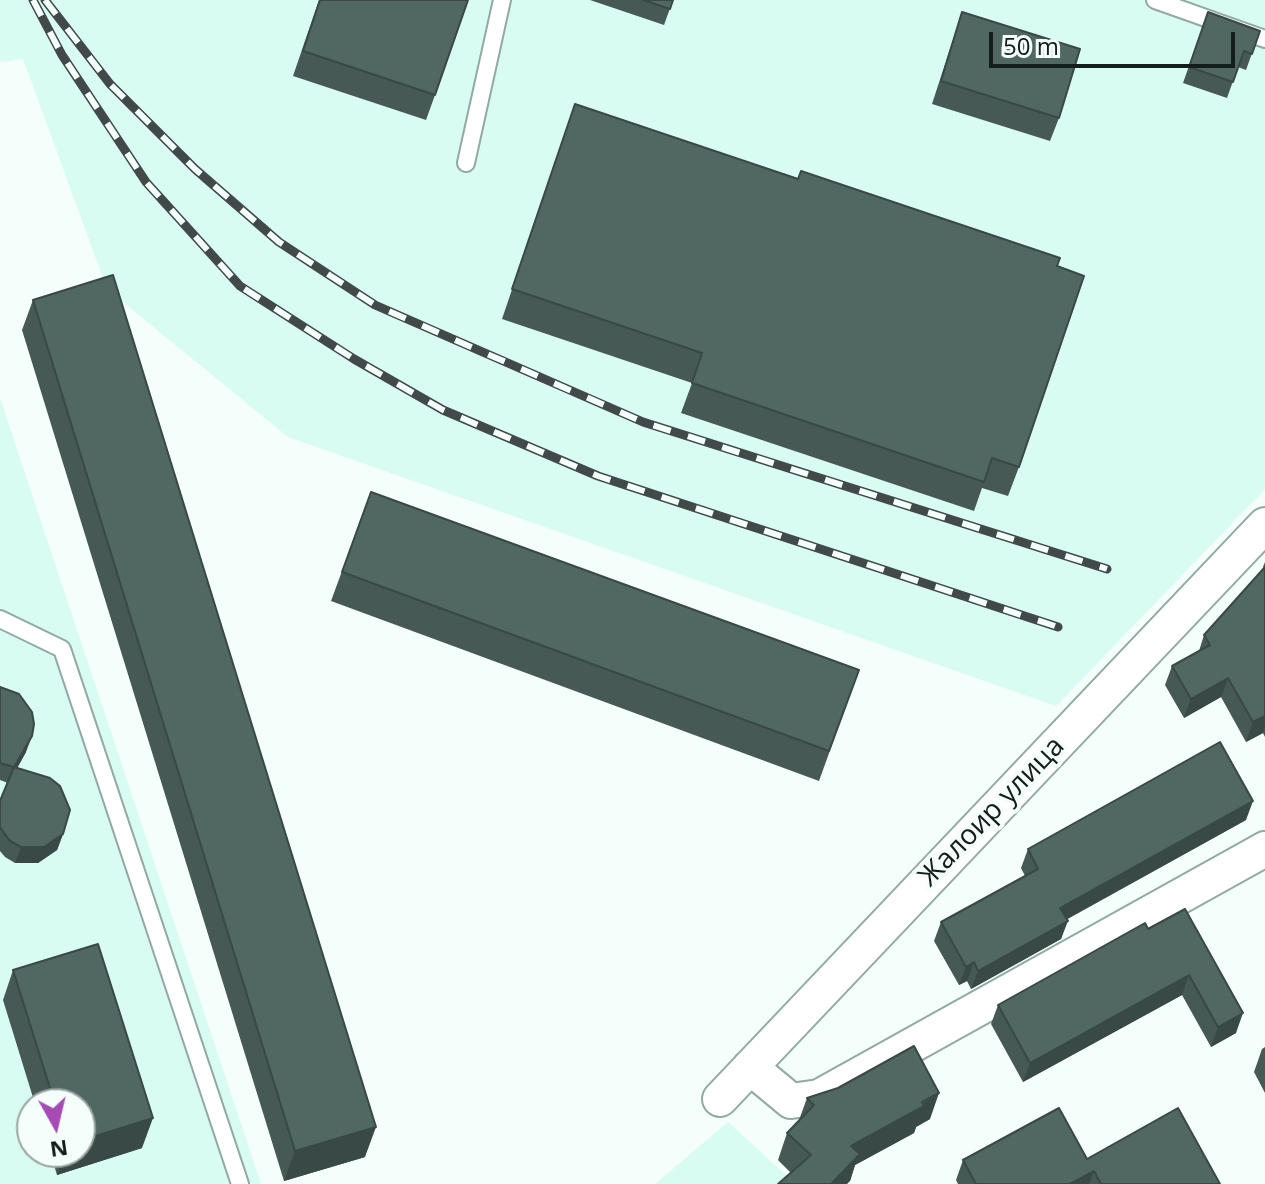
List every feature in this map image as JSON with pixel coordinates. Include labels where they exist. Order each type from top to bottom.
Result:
[{"type":"street","name":"Жалоир улица","points":[[720,1099],[1265,525]]},
{"type":"street","points":[[750,1067],[791,1101],[819,1097],[1265,849]]},
{"type":"lane","points":[[466,163],[502,0]]},
{"type":"lane","points":[[1155,0],[1265,39]]},
{"type":"lane","points":[[0,619],[62,649],[240,1184]]},
{"type":"shaded area","points":[[0,0],[1265,0],[1265,489],[1056,706],[288,437],[107,289],[23,59],[0,62]]},
{"type":"shaded area","points":[[0,398],[261,1184],[0,1184]]},
{"type":"shaded area","points":[[728,1122],[796,1184],[655,1184]]},
{"type":"building","points":[[320,0],[468,0],[435,95],[303,51]]},
{"type":"building","points":[[643,0],[673,0],[670,9]]},
{"type":"building","points":[[962,12],[1080,49],[1059,118],[941,81]]},
{"type":"building","points":[[1208,12],[1260,31],[1252,54],[1244,51],[1233,82],[1189,67]]},
{"type":"building","points":[[575,104],[798,179],[801,171],[1060,258],[1057,266],[1084,276],[1019,467],[992,458],[984,482],[692,383],[702,353],[512,289]]},
{"type":"building","points":[[113,275],[376,1127],[295,1151],[33,300]]},
{"type":"building","points":[[371,492],[859,670],[829,751],[342,572]]},
{"type":"building","points":[[1265,567],[1265,716],[1253,722],[1228,678],[1191,699],[1172,666],[1210,645],[1204,635]]},
{"type":"building","points":[[0,687],[19,694],[32,712],[32,736],[14,767],[0,763]]},
{"type":"building","points":[[1220,742],[1253,801],[1060,908],[1068,921],[978,971],[974,962],[966,967],[941,922],[1038,869],[1028,849]]},
{"type":"building","points":[[14,767],[50,778],[60,786],[70,810],[63,834],[44,847],[21,847],[10,841],[0,827],[0,801]]},
{"type":"building","points":[[1185,909],[1243,1013],[1218,1027],[1189,975],[1030,1063],[998,1005],[1145,923],[1148,929]]},
{"type":"building","points":[[98,944],[153,1118],[96,1136],[96,1088],[50,1088],[13,970]]},
{"type":"building","points":[[914,1046],[939,1093],[922,1102],[924,1106],[851,1146],[860,1154],[832,1184],[778,1184],[811,1155],[787,1133],[814,1105],[807,1098],[838,1088]]},
{"type":"building","points":[[1059,1108],[1087,1159],[1178,1108],[1220,1184],[1101,1184],[1094,1171],[1070,1184],[976,1184],[963,1160]]},
{"type":"railway","points":[[33,0],[62,55],[146,182],[240,286],[354,359],[443,410],[598,476],[1058,627]]},
{"type":"railway","points":[[45,0],[110,84],[195,169],[279,242],[375,305],[643,422],[1107,569]]}]
